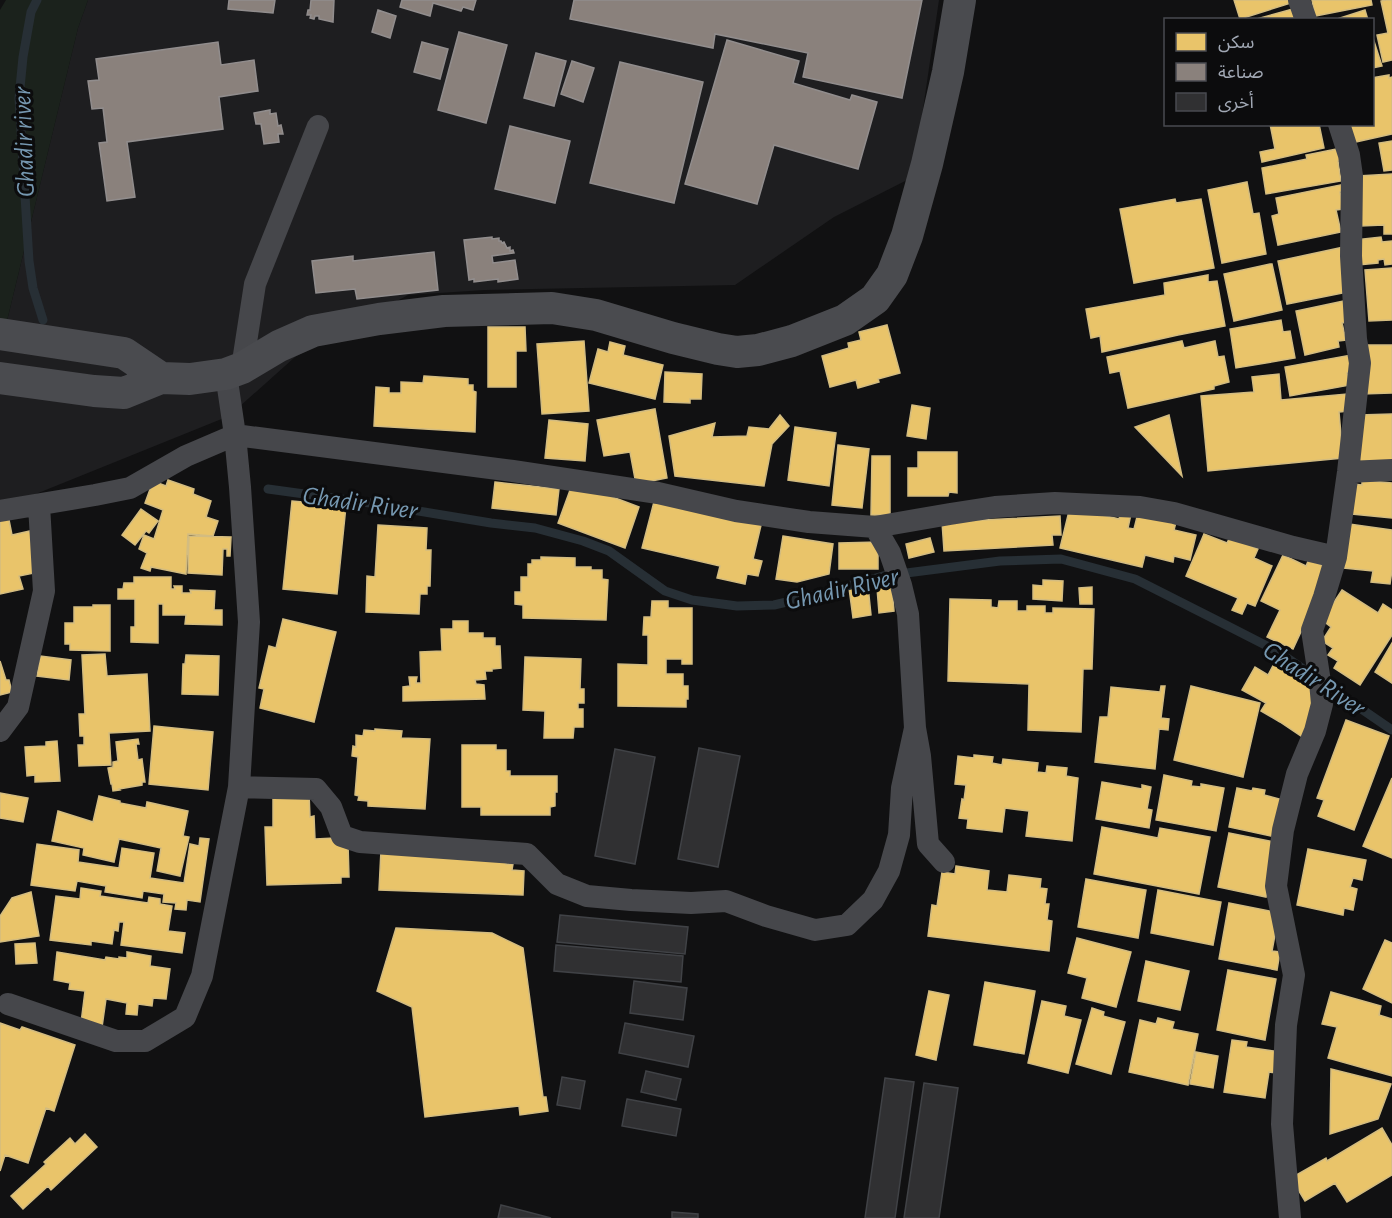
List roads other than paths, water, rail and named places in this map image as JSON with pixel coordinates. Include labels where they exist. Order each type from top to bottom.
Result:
[{"type":"street","points":[[0,378],[124,393],[161,378],[190,379],[234,371],[279,346],[313,332],[380,319],[444,311],[552,308],[596,315],[673,338],[737,352],[758,350],[792,341],[845,320],[875,299],[892,275],[907,236],[927,164],[946,84],[960,0]]},
{"type":"street","points":[[1299,0],[1305,18]]},
{"type":"street","points":[[8,1004],[116,1041],[145,1041],[185,1017],[202,976],[239,787],[249,622],[235,435],[234,371],[255,284],[318,126]]},
{"type":"street","points":[[1290,1218],[1282,1124],[1286,1025],[1294,975],[1276,886],[1283,830],[1297,774],[1315,731],[1321,693],[1312,630],[1336,557],[1360,363],[1356,339],[1351,256],[1352,176],[1349,155],[1340,126]]},
{"type":"street","points":[[0,334],[124,353],[161,378]]},
{"type":"street","points":[[0,511],[130,488],[186,456],[235,435],[513,471],[658,493],[736,511],[809,522],[875,527],[995,507],[1055,503],[1140,507],[1174,513],[1336,557]]},
{"type":"street","points":[[1348,472],[1392,470]]},
{"type":"street","points":[[0,731],[18,707],[44,591],[39,505]]},
{"type":"street","points":[[875,527],[890,553],[908,614],[915,728],[920,756],[928,844],[944,862]]},
{"type":"street","points":[[239,787],[316,789],[331,807],[342,836],[360,842],[527,854],[556,884],[587,896],[691,903],[726,901],[766,916],[815,930],[847,925],[873,900],[889,871],[899,835],[902,788],[915,728]]},
{"type":"waterway","name":"Ghadir river","points":[[37,0],[31,12],[19,98],[29,261],[33,288],[43,320]]},
{"type":"waterway","name":"Ghadir River","points":[[268,489],[535,528],[583,541],[609,551],[665,591],[692,600],[737,606],[774,605],[883,576],[1000,561],[1061,559],[1135,579],[1277,651],[1392,730]]}]
